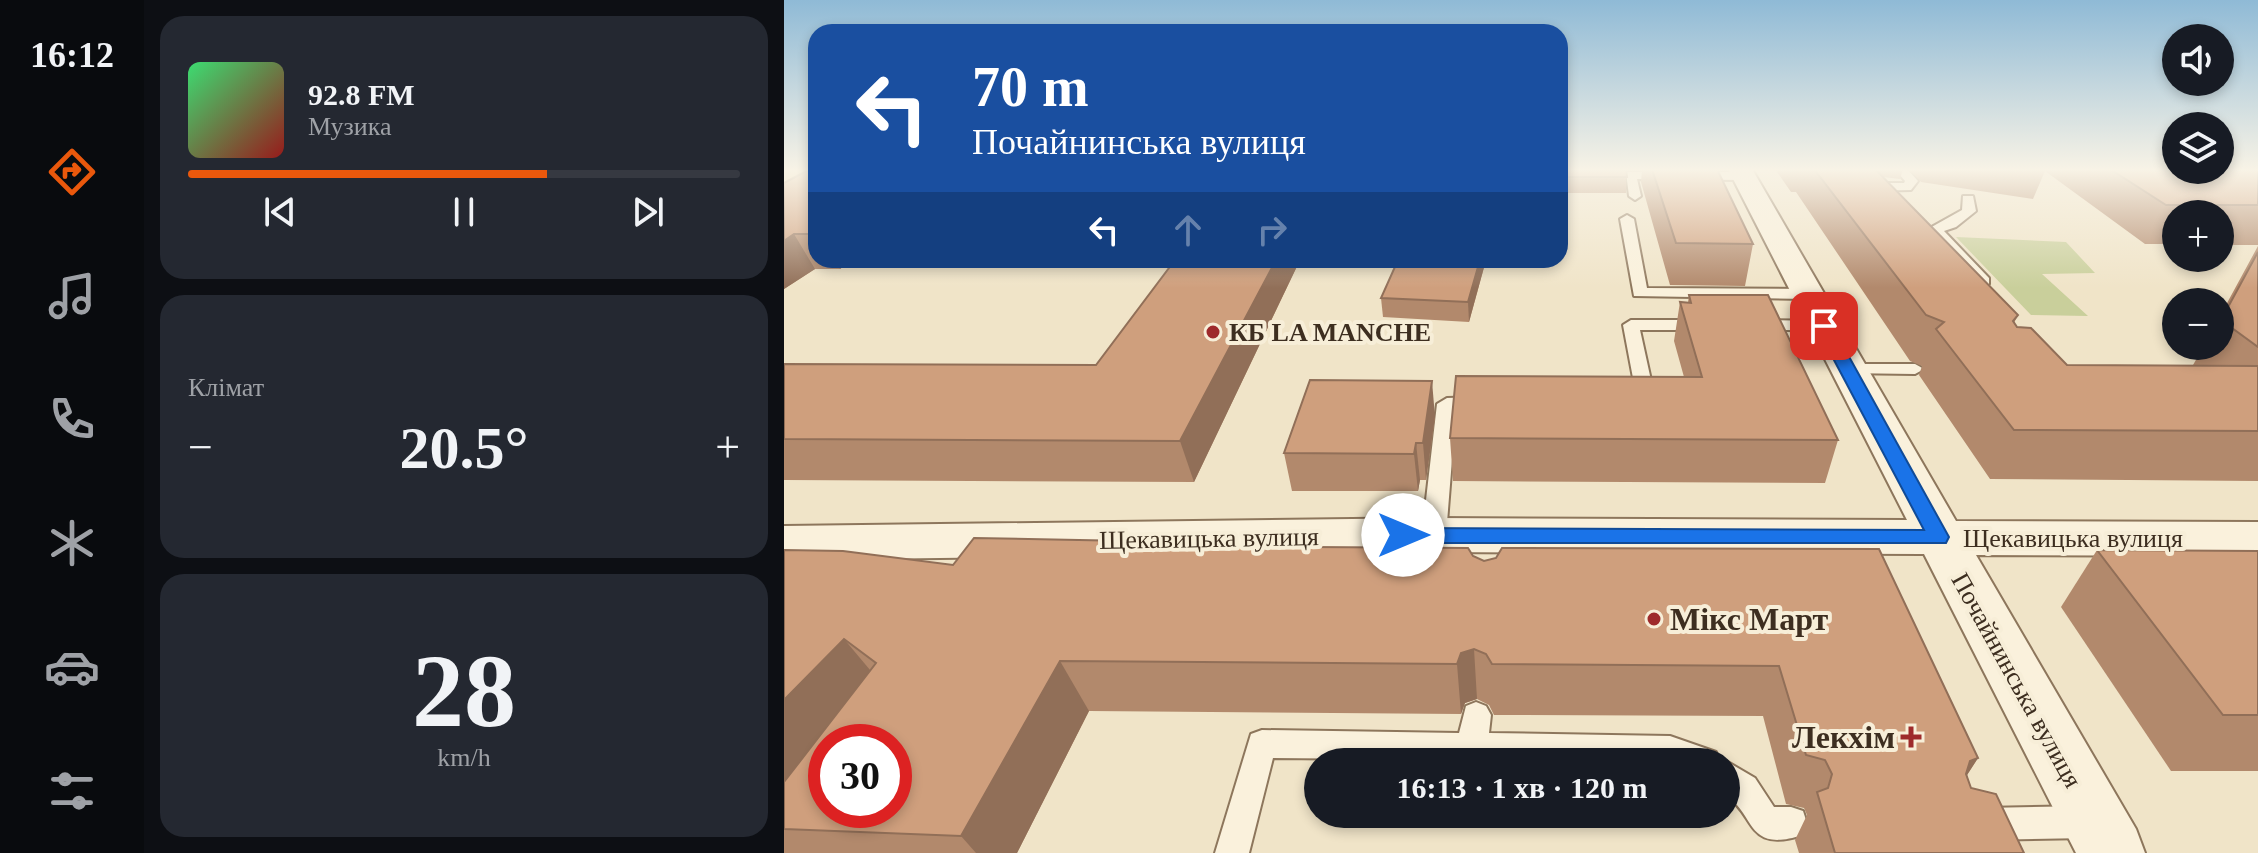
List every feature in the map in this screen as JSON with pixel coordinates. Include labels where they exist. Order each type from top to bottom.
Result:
[{"type":"street","name":"Почайнинська вулиця","points":[[1761,209],[2104,838]]},
{"type":"street","name":"Щекавицька вулиця","points":[[784,543],[1434,535],[1493,547],[1938,537],[2258,539]]},
{"type":"lane","points":[[1969,209],[1960,219],[1935,229],[2000,297]]},
{"type":"lane","points":[[1627,219],[1640,293],[1815,310]]},
{"type":"lane","points":[[1645,394],[1631,325],[1728,325],[1815,310]]},
{"type":"lane","points":[[1848,369],[1915,369]]},
{"type":"lane","points":[[1434,535],[1447,404],[1493,403]]},
{"type":"lane","points":[[1473,746],[1476,715]]},
{"type":"lane","points":[[1232,853],[1262,744],[1572,748]]},
{"type":"lane","points":[[1740,786],[1766,824],[1791,823]]},
{"type":"lane","points":[[1954,823],[2104,838]]},
{"type":"green space","points":[[1956,237],[2066,242],[2095,273],[2042,274],[2088,316],[2031,315]]},
{"type":"building","points":[[784,209],[808,209],[808,234],[794,234],[784,241]]},
{"type":"building","points":[[1665,209],[1736,209],[1753,244],[1676,243]]},
{"type":"building","points":[[1845,209],[1914,209],[2018,315],[2013,321],[2017,327],[2031,328],[2067,365],[2258,366],[2258,431],[2014,430],[1936,329],[1944,322],[1926,315]]},
{"type":"building","points":[[2258,252],[2258,347],[2234,329],[2234,296]]},
{"type":"building","points":[[1169,268],[1272,268],[1180,441],[784,439],[784,364],[1096,365]]},
{"type":"building","points":[[1394,268],[1478,268],[1468,302],[1381,298]]},
{"type":"building","points":[[1689,295],[1768,295],[1838,440],[1450,438],[1456,376],[1702,377],[1680,302],[1691,303]]},
{"type":"building","points":[[1310,380],[1432,381],[1423,443],[1416,443],[1414,454],[1284,453]]},
{"type":"building","points":[[974,538],[1128,541],[1126,546],[1468,548],[1473,556],[1484,561],[1496,558],[1502,548],[1879,549],[1978,758],[1970,761],[1966,774],[1971,788],[1996,794],[2024,853],[1835,853],[1817,792],[1828,788],[1832,774],[1825,760],[1806,755],[1779,666],[1492,664],[1486,654],[1474,649],[1461,653],[1457,664],[1060,661],[961,836],[784,829],[784,782],[808,751],[808,828],[912,828],[912,724],[829,724],[876,663],[844,639],[784,700],[784,550],[843,551],[953,565]]},
{"type":"building","points":[[2097,550],[2258,551],[2258,715],[2223,715]]},
{"type":"place","name":"КБ LA MANCHE","points":[[1213,332]]},
{"type":"place","name":"Мікс Март","points":[[1654,619]]},
{"type":"place","name":"Лекхім","points":[[1911,737]]},
{"type":"route","points":[[1403,535],[1938,537],[1824,326]]}]
